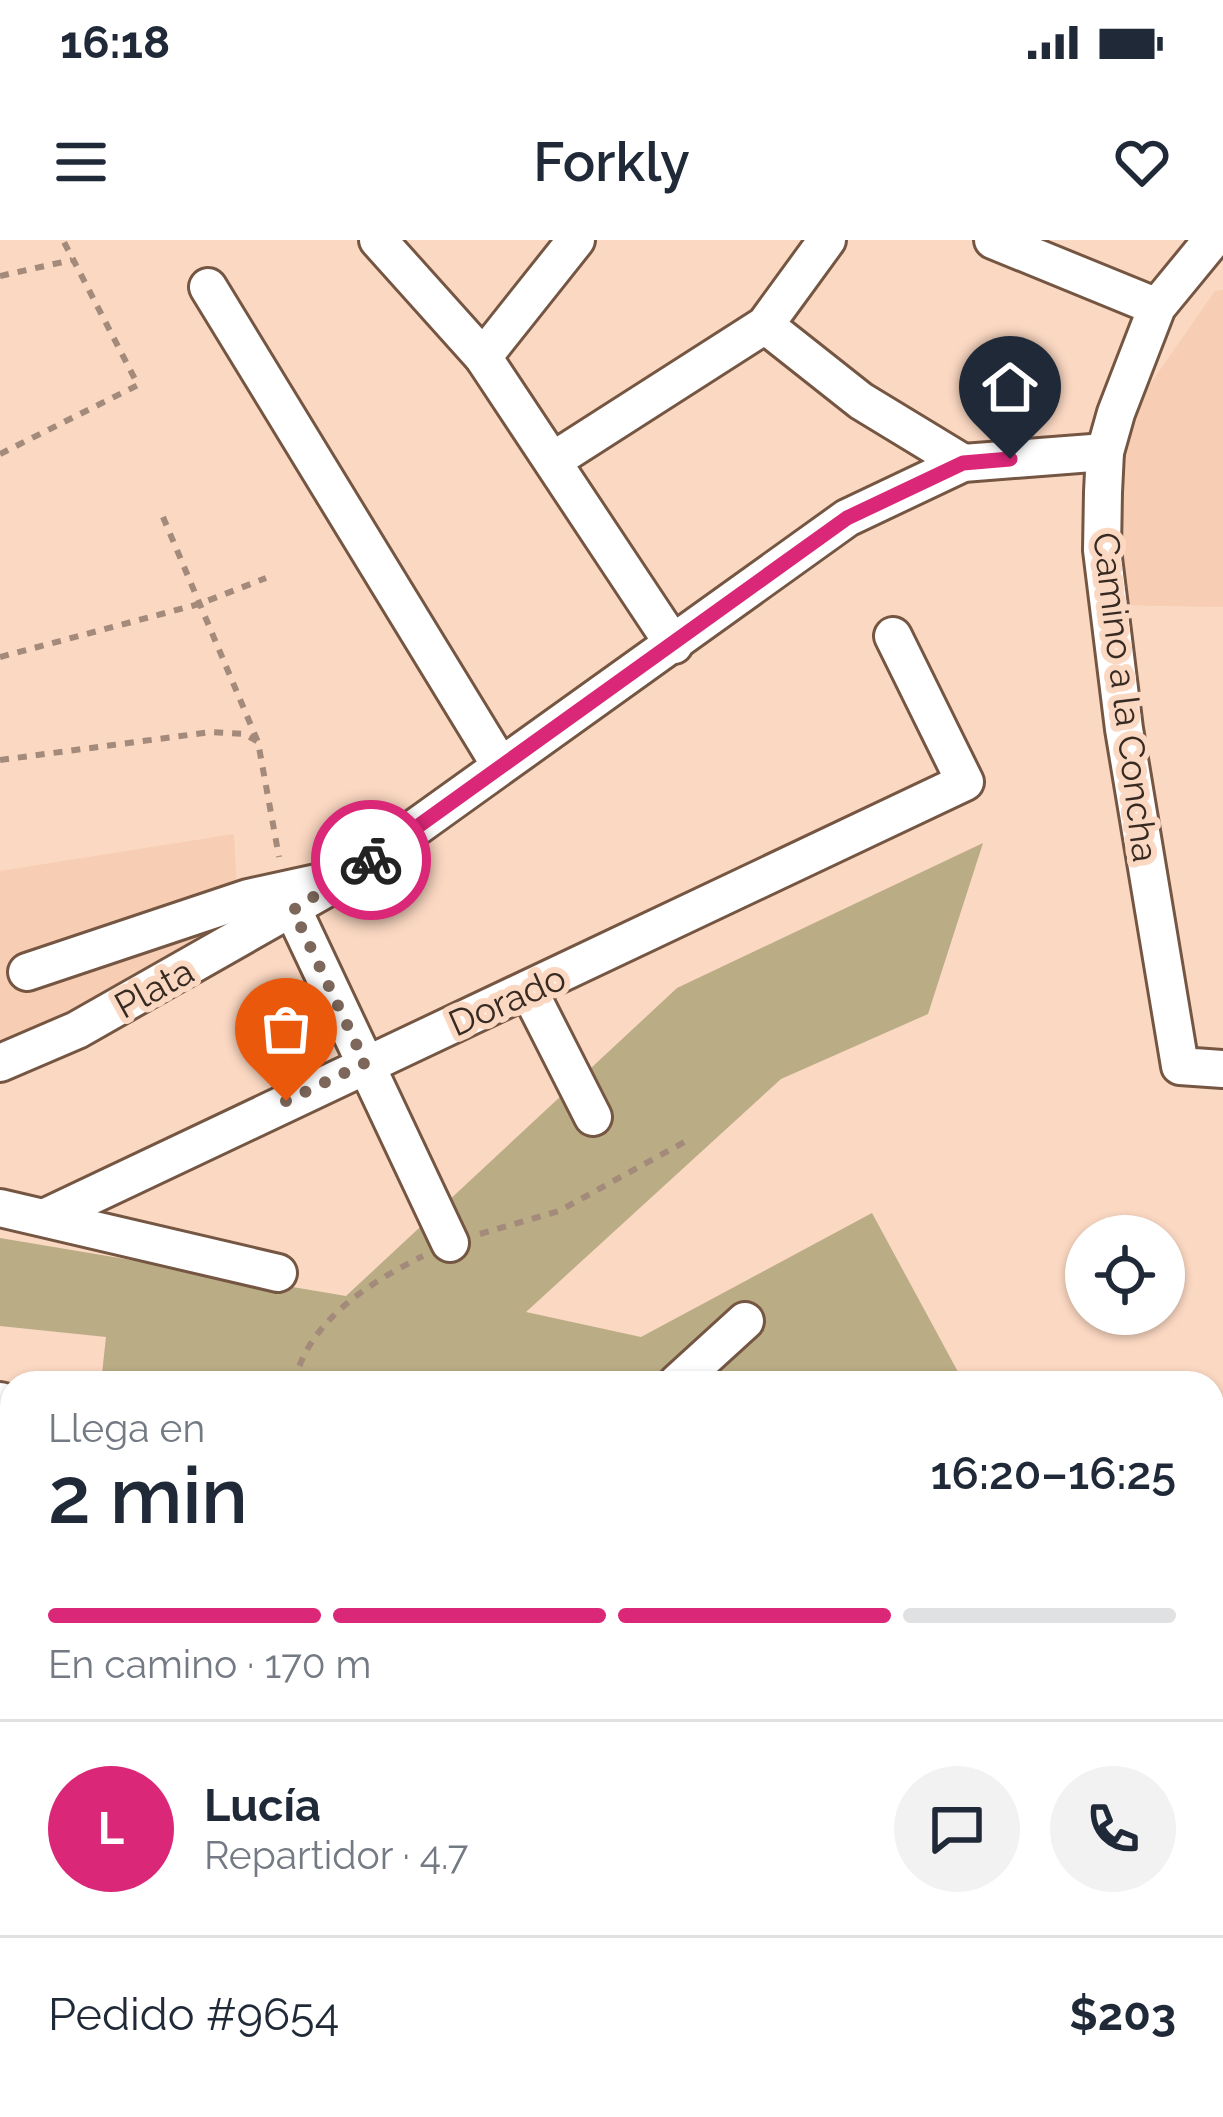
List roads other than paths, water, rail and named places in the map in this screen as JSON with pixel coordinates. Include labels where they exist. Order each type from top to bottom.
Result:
[{"type":"street","points":[[378,240],[483,357],[674,645]]},
{"type":"street","points":[[483,357],[576,240]]},
{"type":"street","points":[[554,460],[765,325],[827,240]]},
{"type":"street","points":[[993,240],[1157,308]]},
{"type":"street","name":"Camino a la Concha","points":[[1212,240],[1157,308],[1105,452],[1102,550],[1180,1066],[1223,1069]]},
{"type":"street","points":[[208,287],[500,765]]},
{"type":"street","points":[[765,325],[861,401],[963,463]]},
{"type":"street","name":"Plata","points":[[0,1063],[77,1030],[289,900],[348,876],[847,518],[963,463],[1105,452]]},
{"type":"street","name":"Dorado","points":[[48,1216],[965,782],[893,635]]},
{"type":"street","points":[[27,972],[289,900],[450,1243]]},
{"type":"street","points":[[529,991],[592,1117]]},
{"type":"street","points":[[0,1208],[278,1273]]},
{"type":"street","points":[[690,1371],[745,1321]]}]
